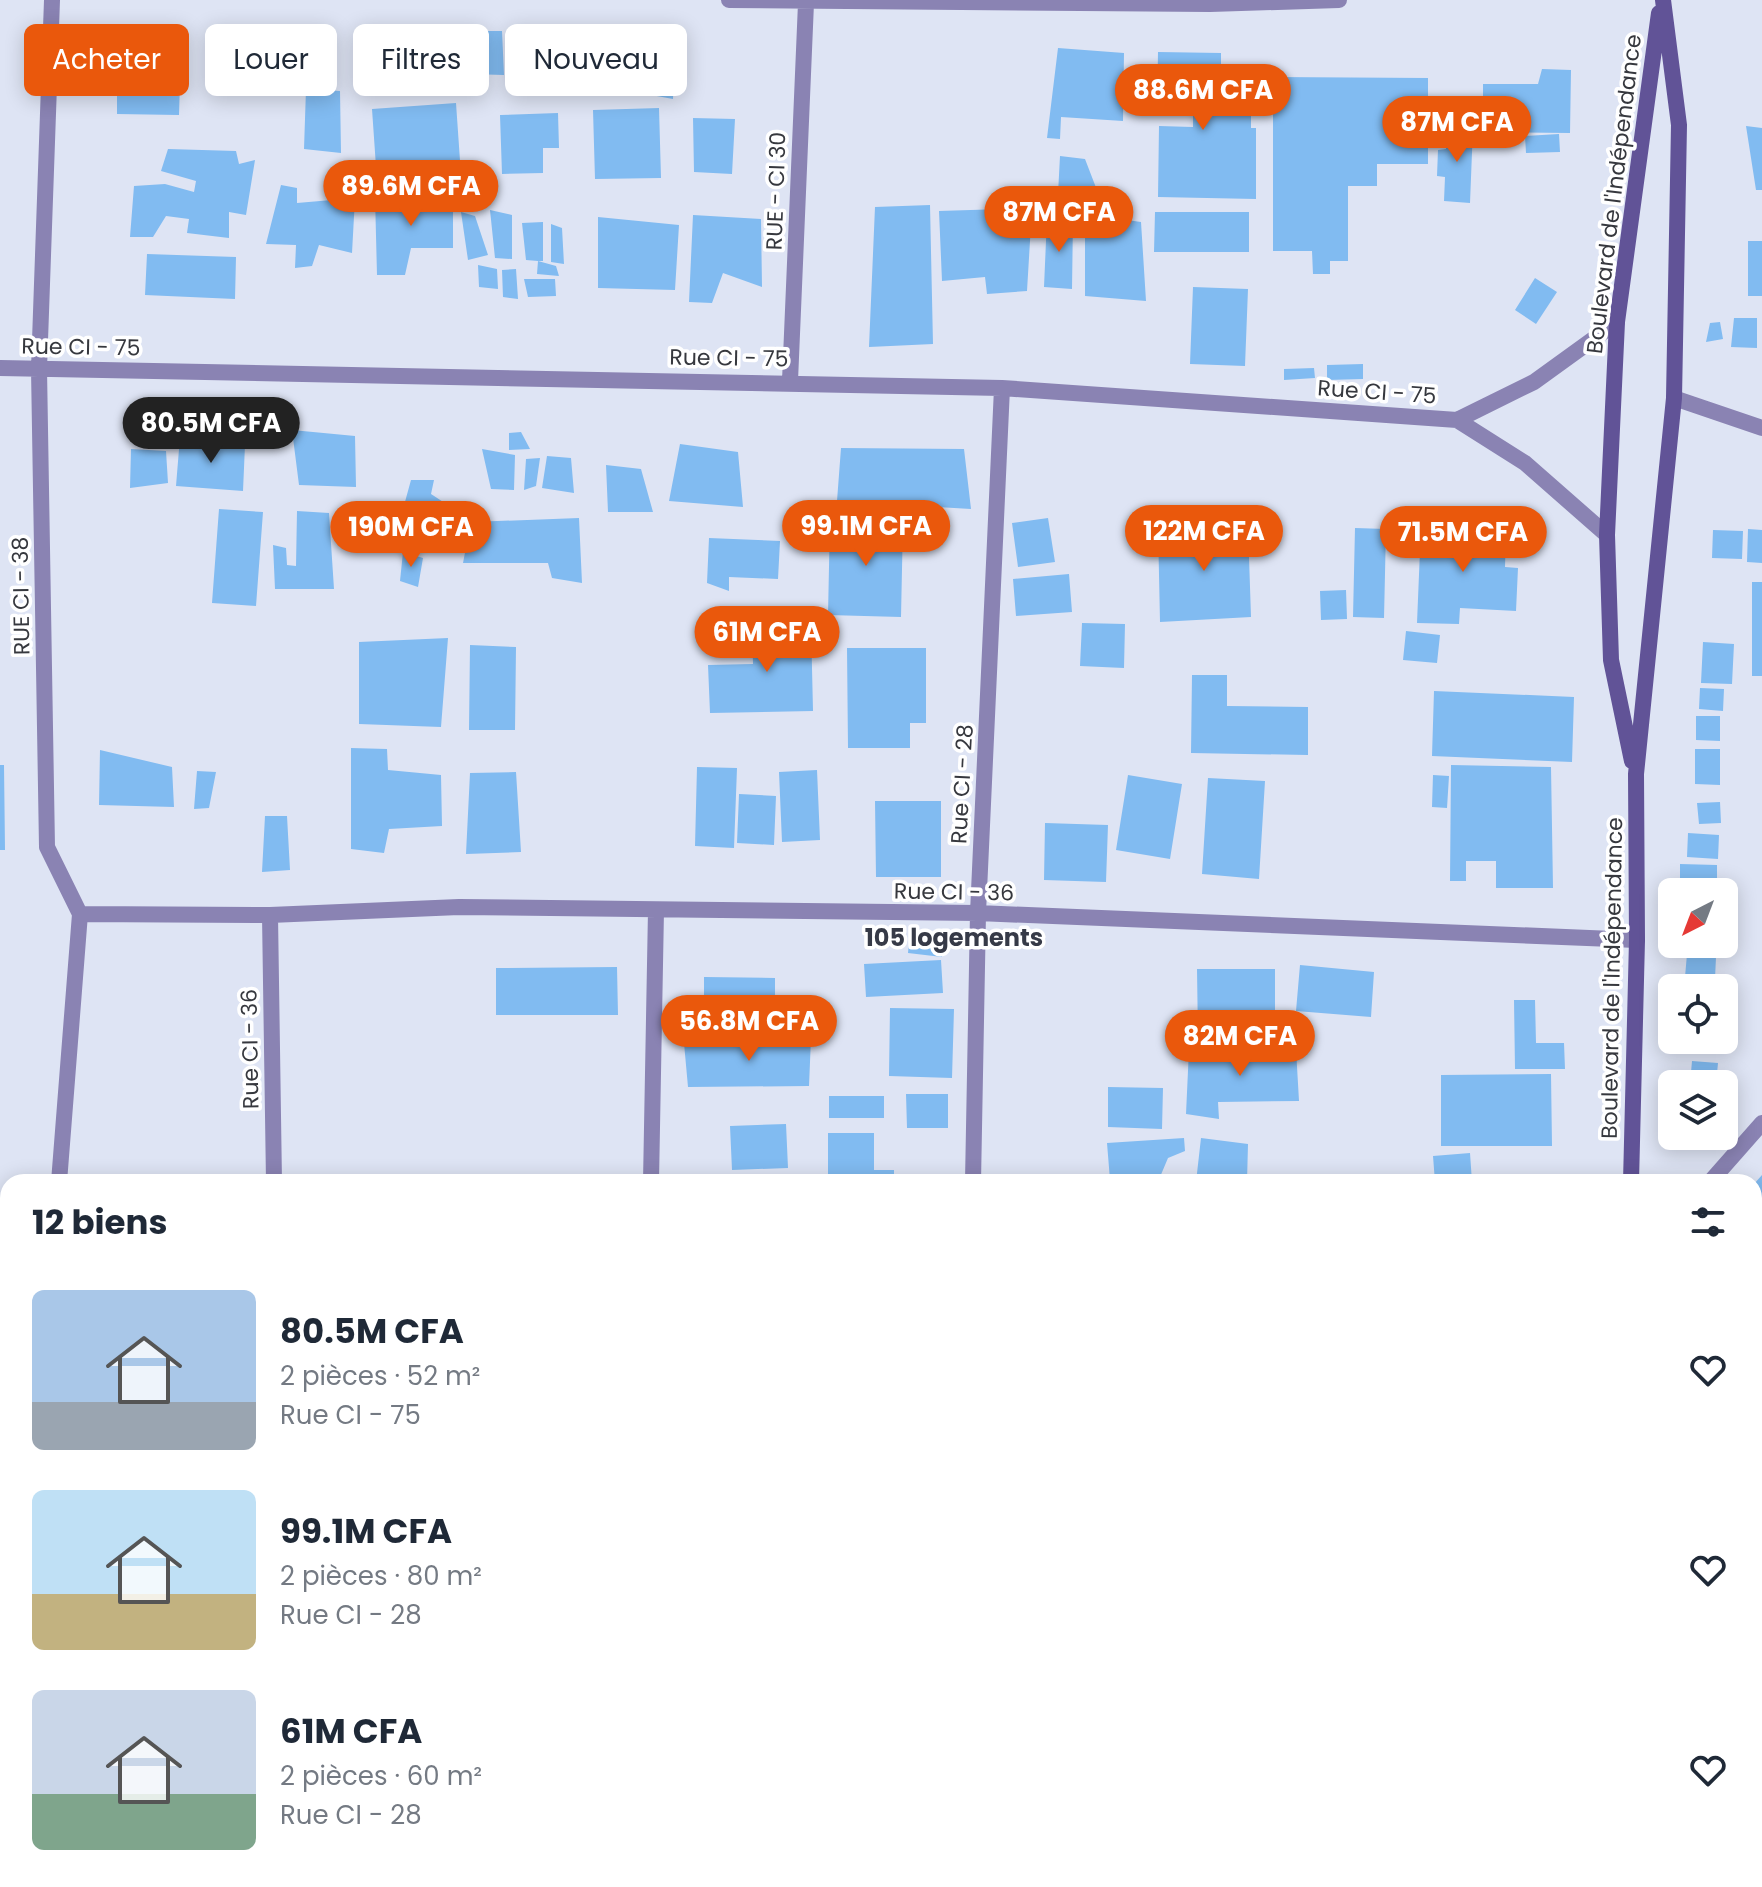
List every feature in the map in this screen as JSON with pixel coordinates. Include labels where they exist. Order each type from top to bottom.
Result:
[{"type":"main road","name":"Boulevard de l'Indépendance","points":[[1636,774],[1611,660],[1607,535],[1617,322],[1662,0]]},
{"type":"main road","name":"Boulevard de l'Indépendance","points":[[1631,1174],[1637,940],[1636,774],[1674,398],[1679,125],[1662,0]]},
{"type":"street","name":"RUE CI - 38","points":[[52,0],[39,369],[47,847],[80,914]]},
{"type":"street","points":[[729,0],[806,3],[1339,0]]},
{"type":"street","name":"RUE - CI 30","points":[[790,381],[806,3]]},
{"type":"street","name":"Rue CI - 75","points":[[1457,420],[1534,382],[1617,322]]},
{"type":"street","name":"Rue CI - 75","points":[[0,368],[790,381],[1002,388],[1457,420],[1525,463],[1607,535]]},
{"type":"street","name":"Rue CI - 28","points":[[973,1174],[978,913],[1002,388]]},
{"type":"street","points":[[1674,398],[1762,428]]},
{"type":"street","name":"Rue CI - 36","points":[[80,914],[270,915],[459,907],[978,913],[1637,940]]},
{"type":"street","points":[[651,1174],[656,910]]},
{"type":"street","points":[[60,1174],[80,914]]},
{"type":"street","name":"Rue CI - 36","points":[[270,915],[274,1174]]},
{"type":"street","points":[[1717,1174],[1762,1123]]},
{"type":"building","points":[[489,31],[502,31],[504,75],[489,75]]},
{"type":"building","points":[[1058,48],[1124,53],[1123,121],[1061,117],[1060,139],[1047,138]]},
{"type":"building","points":[[1158,52],[1221,53],[1221,81],[1228,81],[1227,110],[1251,111],[1251,128],[1256,128],[1256,199],[1158,197],[1159,126],[1193,127],[1193,116],[1157,115]]},
{"type":"building","points":[[1542,69],[1571,70],[1570,133],[1483,132],[1483,84],[1538,84]]},
{"type":"building","points":[[1273,77],[1428,78],[1428,164],[1377,164],[1377,186],[1348,186],[1348,261],[1330,261],[1330,274],[1313,274],[1312,251],[1273,251]]},
{"type":"building","points":[[337,91],[340,91],[341,153],[304,149],[306,96],[337,96]]},
{"type":"building","points":[[117,96],[180,96],[179,115],[117,114]]},
{"type":"building","points":[[456,103],[461,175],[377,181],[372,109]]},
{"type":"building","points":[[659,108],[661,178],[595,179],[593,110]]},
{"type":"building","points":[[558,113],[559,148],[543,148],[543,173],[502,174],[500,115]]},
{"type":"building","points":[[693,118],[735,119],[732,174],[694,172]]},
{"type":"building","points":[[1446,126],[1473,127],[1470,203],[1444,201],[1445,177],[1437,176],[1438,150],[1446,149]]},
{"type":"building","points":[[1746,126],[1762,128],[1762,190],[1756,190]]},
{"type":"building","points":[[1559,134],[1560,152],[1526,153],[1525,136]]},
{"type":"building","points":[[168,149],[236,151],[239,164],[255,160],[246,215],[229,212],[229,238],[187,233],[189,219],[166,216],[153,237],[130,237],[134,186],[165,184],[194,192],[196,181],[161,171]]},
{"type":"building","points":[[1060,156],[1085,159],[1100,198],[1058,194]]},
{"type":"building","points":[[281,185],[297,188],[297,203],[355,198],[352,253],[319,245],[312,266],[295,268],[296,245],[266,244]]},
{"type":"building","points":[[453,195],[453,248],[411,248],[405,275],[377,275],[375,196]]},
{"type":"building","points":[[930,205],[933,344],[869,347],[875,207]]},
{"type":"building","points":[[1032,208],[1027,291],[987,294],[985,277],[942,281],[939,211]]},
{"type":"building","points":[[490,210],[512,215],[512,259],[495,258]]},
{"type":"building","points":[[461,212],[475,216],[488,255],[468,260]]},
{"type":"building","points":[[1155,212],[1249,212],[1249,252],[1154,252]]},
{"type":"building","points":[[1085,214],[1141,222],[1146,301],[1085,296]]},
{"type":"building","points":[[693,215],[761,219],[762,287],[723,273],[712,303],[689,302]]},
{"type":"building","points":[[598,217],[679,225],[675,290],[598,288]]},
{"type":"building","points":[[1047,218],[1073,219],[1072,289],[1044,287]]},
{"type":"building","points":[[543,222],[543,261],[526,260],[522,223]]},
{"type":"building","points":[[551,224],[562,228],[564,264],[551,262]]},
{"type":"building","points":[[1748,241],[1762,241],[1762,296],[1748,296]]},
{"type":"building","points":[[147,254],[236,257],[235,299],[145,295]]},
{"type":"building","points":[[538,261],[556,266],[559,276],[537,274]]},
{"type":"building","points":[[478,265],[497,269],[498,289],[479,287]]},
{"type":"building","points":[[516,269],[518,299],[503,297],[502,270]]},
{"type":"building","points":[[1535,278],[1557,292],[1536,324],[1515,310]]},
{"type":"building","points":[[524,279],[555,279],[556,296],[528,297]]},
{"type":"building","points":[[1193,287],[1248,289],[1245,366],[1190,364]]},
{"type":"building","points":[[1734,318],[1757,318],[1757,348],[1731,347]]},
{"type":"building","points":[[1720,322],[1723,339],[1706,342],[1710,323]]},
{"type":"building","points":[[1363,364],[1363,379],[1327,380],[1327,365]]},
{"type":"building","points":[[1314,368],[1315,378],[1284,380],[1284,369]]},
{"type":"building","points":[[292,430],[355,436],[356,487],[299,485]]},
{"type":"building","points":[[521,432],[530,449],[509,450],[509,433]]},
{"type":"building","points":[[180,437],[245,445],[243,491],[176,486]]},
{"type":"building","points":[[680,444],[738,452],[743,507],[669,501]]},
{"type":"building","points":[[841,448],[964,449],[971,509],[837,501]]},
{"type":"building","points":[[131,449],[166,451],[168,483],[130,488]]},
{"type":"building","points":[[482,449],[515,455],[514,490],[491,489]]},
{"type":"building","points":[[547,456],[571,458],[574,493],[542,488]]},
{"type":"building","points":[[540,458],[536,486],[524,490],[526,459]]},
{"type":"building","points":[[606,465],[641,469],[653,512],[608,512]]},
{"type":"building","points":[[411,480],[434,480],[431,494],[457,511],[449,534],[397,531]]},
{"type":"building","points":[[219,509],[263,512],[256,606],[212,603]]},
{"type":"building","points":[[297,511],[329,513],[334,589],[275,589],[273,545],[286,548],[287,565],[296,566]]},
{"type":"building","points":[[579,518],[582,583],[552,578],[548,563],[463,563],[471,522]]},
{"type":"building","points":[[1048,518],[1055,562],[1018,567],[1012,523]]},
{"type":"building","points":[[830,519],[903,521],[901,617],[828,615]]},
{"type":"building","points":[[1421,526],[1506,530],[1505,567],[1518,568],[1516,611],[1460,608],[1459,624],[1417,623]]},
{"type":"building","points":[[1158,527],[1248,527],[1251,617],[1160,622]]},
{"type":"building","points":[[1355,528],[1386,529],[1384,618],[1353,617]]},
{"type":"building","points":[[1748,529],[1762,530],[1762,563],[1747,562]]},
{"type":"building","points":[[1713,530],[1743,531],[1742,559],[1712,558]]},
{"type":"building","points":[[709,538],[780,541],[778,579],[729,577],[729,591],[707,583]]},
{"type":"building","points":[[403,552],[423,558],[418,587],[400,581]]},
{"type":"building","points":[[1069,574],[1072,612],[1016,616],[1013,579]]},
{"type":"building","points":[[1752,582],[1762,582],[1762,676],[1752,676]]},
{"type":"building","points":[[1346,590],[1347,619],[1321,620],[1320,591]]},
{"type":"building","points":[[1082,623],[1125,624],[1124,668],[1080,666]]},
{"type":"building","points":[[811,625],[813,711],[710,713],[708,665],[753,664],[752,626]]},
{"type":"building","points":[[1406,631],[1440,635],[1437,663],[1403,660]]},
{"type":"building","points":[[448,638],[441,727],[359,724],[359,642]]},
{"type":"building","points":[[1703,642],[1734,644],[1732,684],[1701,683]]},
{"type":"building","points":[[470,645],[516,647],[515,730],[469,730]]},
{"type":"building","points":[[847,648],[926,648],[926,723],[910,723],[910,748],[848,748]]},
{"type":"building","points":[[1192,675],[1227,675],[1227,706],[1308,707],[1308,755],[1191,753]]},
{"type":"building","points":[[1700,688],[1724,689],[1723,711],[1699,709]]},
{"type":"building","points":[[1434,691],[1574,697],[1572,762],[1432,756]]},
{"type":"building","points":[[1696,716],[1720,716],[1720,741],[1696,740]]},
{"type":"building","points":[[351,748],[387,749],[388,770],[441,775],[442,826],[389,829],[384,853],[351,849]]},
{"type":"building","points":[[1695,749],[1720,749],[1720,785],[1695,784]]},
{"type":"building","points":[[100,750],[172,767],[174,807],[99,805]]},
{"type":"building","points":[[0,765],[4,765],[5,850],[0,850]]},
{"type":"building","points":[[1451,765],[1551,767],[1553,888],[1496,888],[1496,861],[1466,861],[1466,881],[1450,881]]},
{"type":"building","points":[[697,767],[737,768],[734,848],[695,846]]},
{"type":"building","points":[[817,770],[820,840],[782,842],[779,772]]},
{"type":"building","points":[[197,771],[216,772],[209,808],[194,809]]},
{"type":"building","points":[[516,772],[521,852],[466,854],[470,773]]},
{"type":"building","points":[[1128,775],[1182,784],[1170,859],[1116,850]]},
{"type":"building","points":[[1433,775],[1449,776],[1447,808],[1432,807]]},
{"type":"building","points":[[1208,778],[1265,781],[1259,879],[1202,874]]},
{"type":"building","points":[[739,794],[776,796],[774,845],[737,843]]},
{"type":"building","points":[[875,801],[941,801],[941,877],[876,877]]},
{"type":"building","points":[[1720,802],[1721,823],[1699,824],[1697,803]]},
{"type":"building","points":[[265,816],[287,816],[290,870],[262,872]]},
{"type":"building","points":[[1045,823],[1108,825],[1106,882],[1044,880]]},
{"type":"building","points":[[1688,833],[1719,835],[1718,859],[1687,857]]},
{"type":"building","points":[[1680,864],[1717,865],[1717,878],[1680,878]]},
{"type":"building","points":[[909,942],[943,946],[942,957],[908,953]]},
{"type":"building","points":[[1687,958],[1716,958],[1715,974],[1685,974]]},
{"type":"building","points":[[941,960],[943,993],[866,997],[864,964]]},
{"type":"building","points":[[1300,965],[1374,972],[1371,1017],[1296,1011]]},
{"type":"building","points":[[617,967],[618,1015],[496,1015],[496,968]]},
{"type":"building","points":[[1197,969],[1275,969],[1275,1038],[1198,1038]]},
{"type":"building","points":[[704,977],[775,978],[775,1016],[704,1016]]},
{"type":"building","points":[[1514,1000],[1535,1000],[1536,1043],[1564,1043],[1565,1069],[1515,1069]]},
{"type":"building","points":[[890,1008],[954,1009],[952,1078],[889,1076]]},
{"type":"building","points":[[811,1038],[809,1086],[688,1087],[684,1043]]},
{"type":"building","points":[[1189,1049],[1296,1049],[1299,1101],[1218,1102],[1219,1119],[1186,1114]]},
{"type":"building","points":[[1692,1061],[1718,1063],[1717,1070],[1691,1070]]},
{"type":"building","points":[[1551,1074],[1552,1146],[1441,1146],[1441,1075]]},
{"type":"building","points":[[1108,1087],[1163,1088],[1162,1129],[1108,1127]]},
{"type":"building","points":[[906,1094],[948,1094],[948,1128],[907,1128]]},
{"type":"building","points":[[829,1096],[884,1096],[884,1118],[829,1118]]},
{"type":"building","points":[[786,1124],[788,1168],[732,1170],[730,1126]]},
{"type":"building","points":[[828,1133],[874,1133],[874,1170],[894,1170],[894,1174],[828,1174]]},
{"type":"building","points":[[1184,1138],[1185,1151],[1168,1158],[1161,1174],[1110,1174],[1107,1143]]},
{"type":"building","points":[[1201,1138],[1248,1144],[1247,1174],[1197,1174]]},
{"type":"building","points":[[1470,1153],[1471,1174],[1434,1174],[1433,1156]]},
{"type":"district","name":"105 logements","points":[[954,937]]}]
